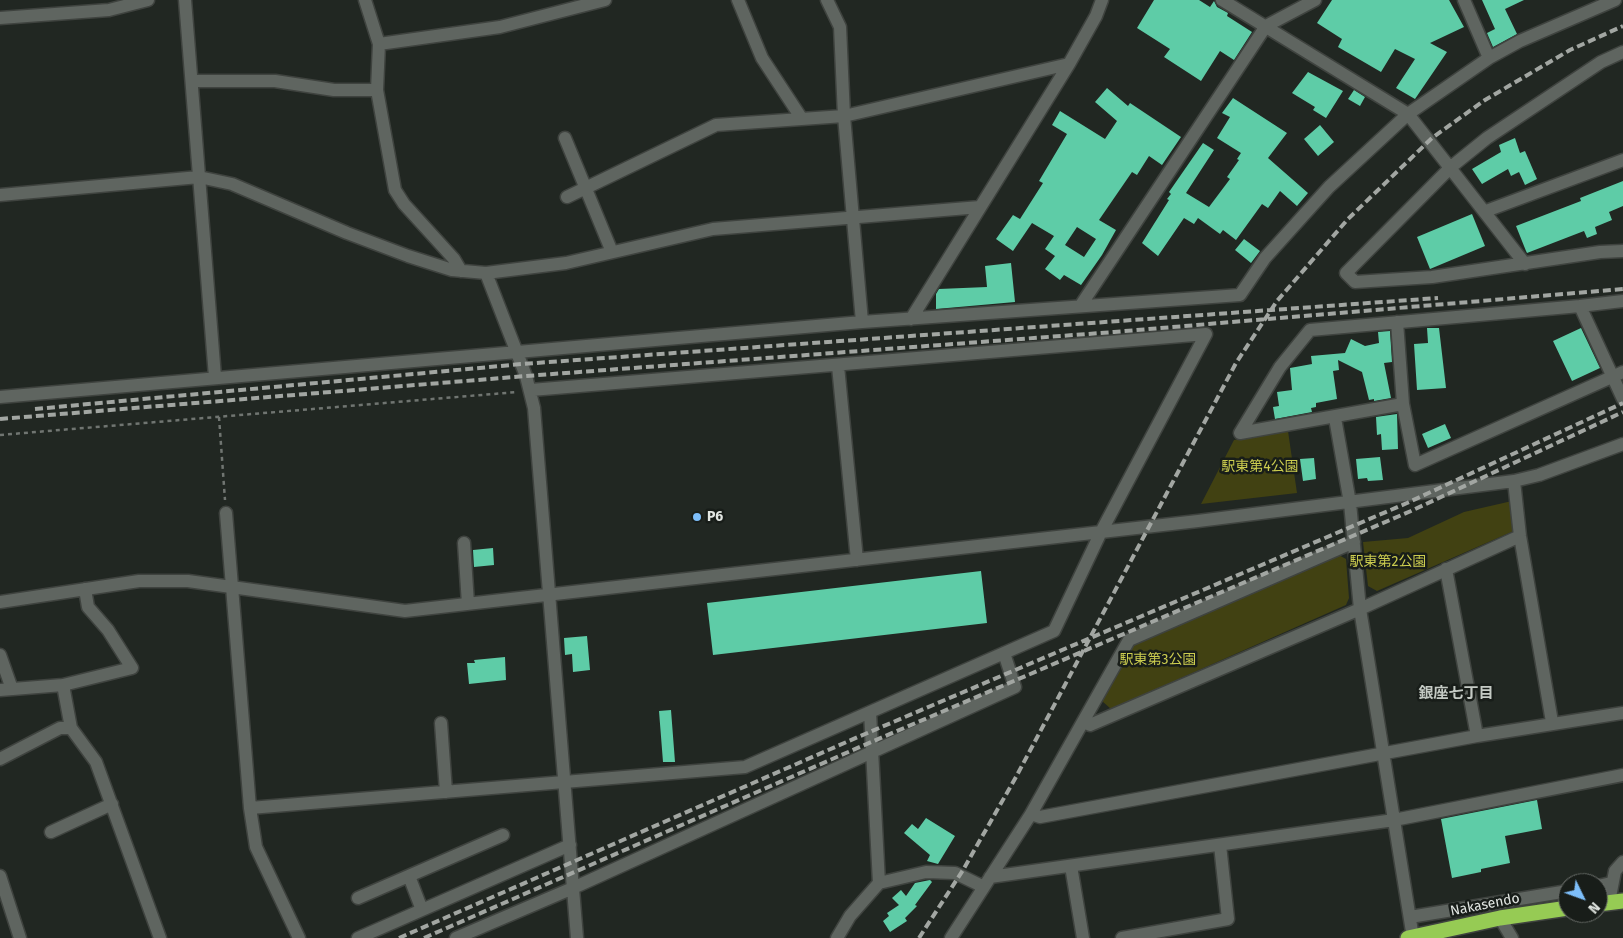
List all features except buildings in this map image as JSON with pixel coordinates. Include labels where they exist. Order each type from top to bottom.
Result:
[{"type":"highway","name":"Nakasendo","points":[[1411,938],[1500,918],[1558,909]]},
{"type":"street","points":[[0,18],[109,10],[148,0]]},
{"type":"street","points":[[185,0],[215,377]]},
{"type":"street","points":[[365,0],[379,44],[377,90],[395,190],[404,204],[454,259],[461,271]]},
{"type":"street","points":[[379,44],[500,27],[605,0]]},
{"type":"street","points":[[738,0],[762,58],[802,119]]},
{"type":"street","points":[[828,0],[840,27],[844,116],[862,322]]},
{"type":"street","points":[[912,319],[1069,64],[1096,16],[1102,0]]},
{"type":"street","points":[[1222,0],[1408,114],[1486,211],[1525,264]]},
{"type":"street","points":[[1081,305],[1266,26],[1315,0]]},
{"type":"street","points":[[1464,0],[1488,58]]},
{"type":"street","points":[[0,397],[862,322],[1240,294],[1265,258],[1329,187],[1408,114],[1488,58],[1520,41],[1616,0]]},
{"type":"street","points":[[1623,52],[1601,62],[1487,138],[1451,167],[1346,273],[1355,282],[1432,278],[1623,251]]},
{"type":"street","points":[[567,197],[716,125],[844,116],[1069,64]]},
{"type":"street","points":[[192,81],[275,81],[334,90],[377,90]]},
{"type":"street","points":[[565,138],[612,252]]},
{"type":"street","points":[[1486,211],[1623,160]]},
{"type":"street","points":[[0,195],[199,177],[232,184],[346,233],[408,256],[461,271],[486,273],[566,263],[713,229],[980,207]]},
{"type":"street","points":[[486,273],[531,390],[577,938]]},
{"type":"street","points":[[1403,404],[1335,418],[1240,433],[1280,367],[1310,330],[1623,302]]},
{"type":"street","points":[[1580,306],[1618,374],[1623,400]]},
{"type":"street","points":[[1397,322],[1403,404],[1415,465],[1618,374]]},
{"type":"street","points":[[250,808],[745,767],[1054,631],[1101,532],[1206,334],[531,390]]},
{"type":"street","points":[[838,366],[857,560]]},
{"type":"street","points":[[1335,418],[1350,503],[1360,609],[1410,917],[1411,938]]},
{"type":"street","points":[[0,602],[139,581],[188,581],[405,611],[1350,503],[1514,481],[1539,475],[1623,444]]},
{"type":"street","points":[[1514,481],[1520,536],[1552,722]]},
{"type":"street","points":[[226,513],[250,808],[256,847],[299,938]]},
{"type":"street","points":[[1084,722],[1090,724],[1360,609],[1520,536]]},
{"type":"street","points":[[951,938],[1031,814],[1129,640],[1354,542]]},
{"type":"street","points":[[464,543],[468,604]]},
{"type":"street","points":[[1446,569],[1477,736]]},
{"type":"street","points":[[0,655],[6,689],[63,685],[132,668],[108,630],[88,607],[85,589]]},
{"type":"street","points":[[456,938],[573,888],[1015,687],[1004,653]]},
{"type":"street","points":[[63,685],[71,728],[96,762],[160,938]]},
{"type":"street","points":[[870,712],[879,883]]},
{"type":"street","points":[[1031,814],[1040,817],[1552,722],[1623,713]]},
{"type":"street","points":[[441,723],[446,792]]},
{"type":"street","points":[[0,759],[60,728],[71,728]]},
{"type":"street","points":[[837,938],[850,916],[879,883],[926,872],[955,873],[987,882],[1071,866],[1394,820],[1623,775]]},
{"type":"street","points":[[51,832],[112,804]]},
{"type":"street","points":[[358,898],[503,835]]},
{"type":"street","points":[[358,938],[570,844]]},
{"type":"street","points":[[1122,938],[1228,919],[1220,845]]},
{"type":"street","points":[[1608,903],[1615,871],[1623,862]]},
{"type":"street","points":[[1071,866],[1083,938]]},
{"type":"street","points":[[0,876],[20,938]]},
{"type":"street","points":[[409,876],[422,910]]},
{"type":"street","points":[[1410,917],[1558,893]]},
{"type":"street","points":[[1500,918],[1512,938]]},
{"type":"path","points":[[0,435],[531,390]]},
{"type":"path","points":[[219,416],[226,513]]},
{"type":"green space","name":"駅東第4公園","points":[[1288,431],[1297,493],[1201,504],[1234,440]]},
{"type":"green space","name":"駅東第2公園","points":[[1512,501],[1516,530],[1377,591],[1368,586],[1363,542],[1408,538],[1464,512]]},
{"type":"green space","name":"駅東第3公園","points":[[1337,554],[1346,559],[1349,598],[1346,605],[1111,709],[1102,701],[1134,644]]},
{"type":"railway","points":[[919,938],[963,870],[1016,777],[1236,363],[1277,301],[1348,219],[1432,138],[1485,100],[1570,50],[1623,26]]},
{"type":"railway","points":[[0,419],[526,376],[1114,332],[1623,289]]},
{"type":"railway","points":[[35,409],[522,364],[1438,298]]},
{"type":"railway","points":[[399,938],[858,737],[1407,503],[1623,403]]},
{"type":"railway","points":[[424,938],[862,746],[1411,511],[1623,412]]},
{"type":"place","name":"P6","points":[[697,517]]},
{"type":"district","name":"銀座七丁目","points":[[1456,694]]}]
